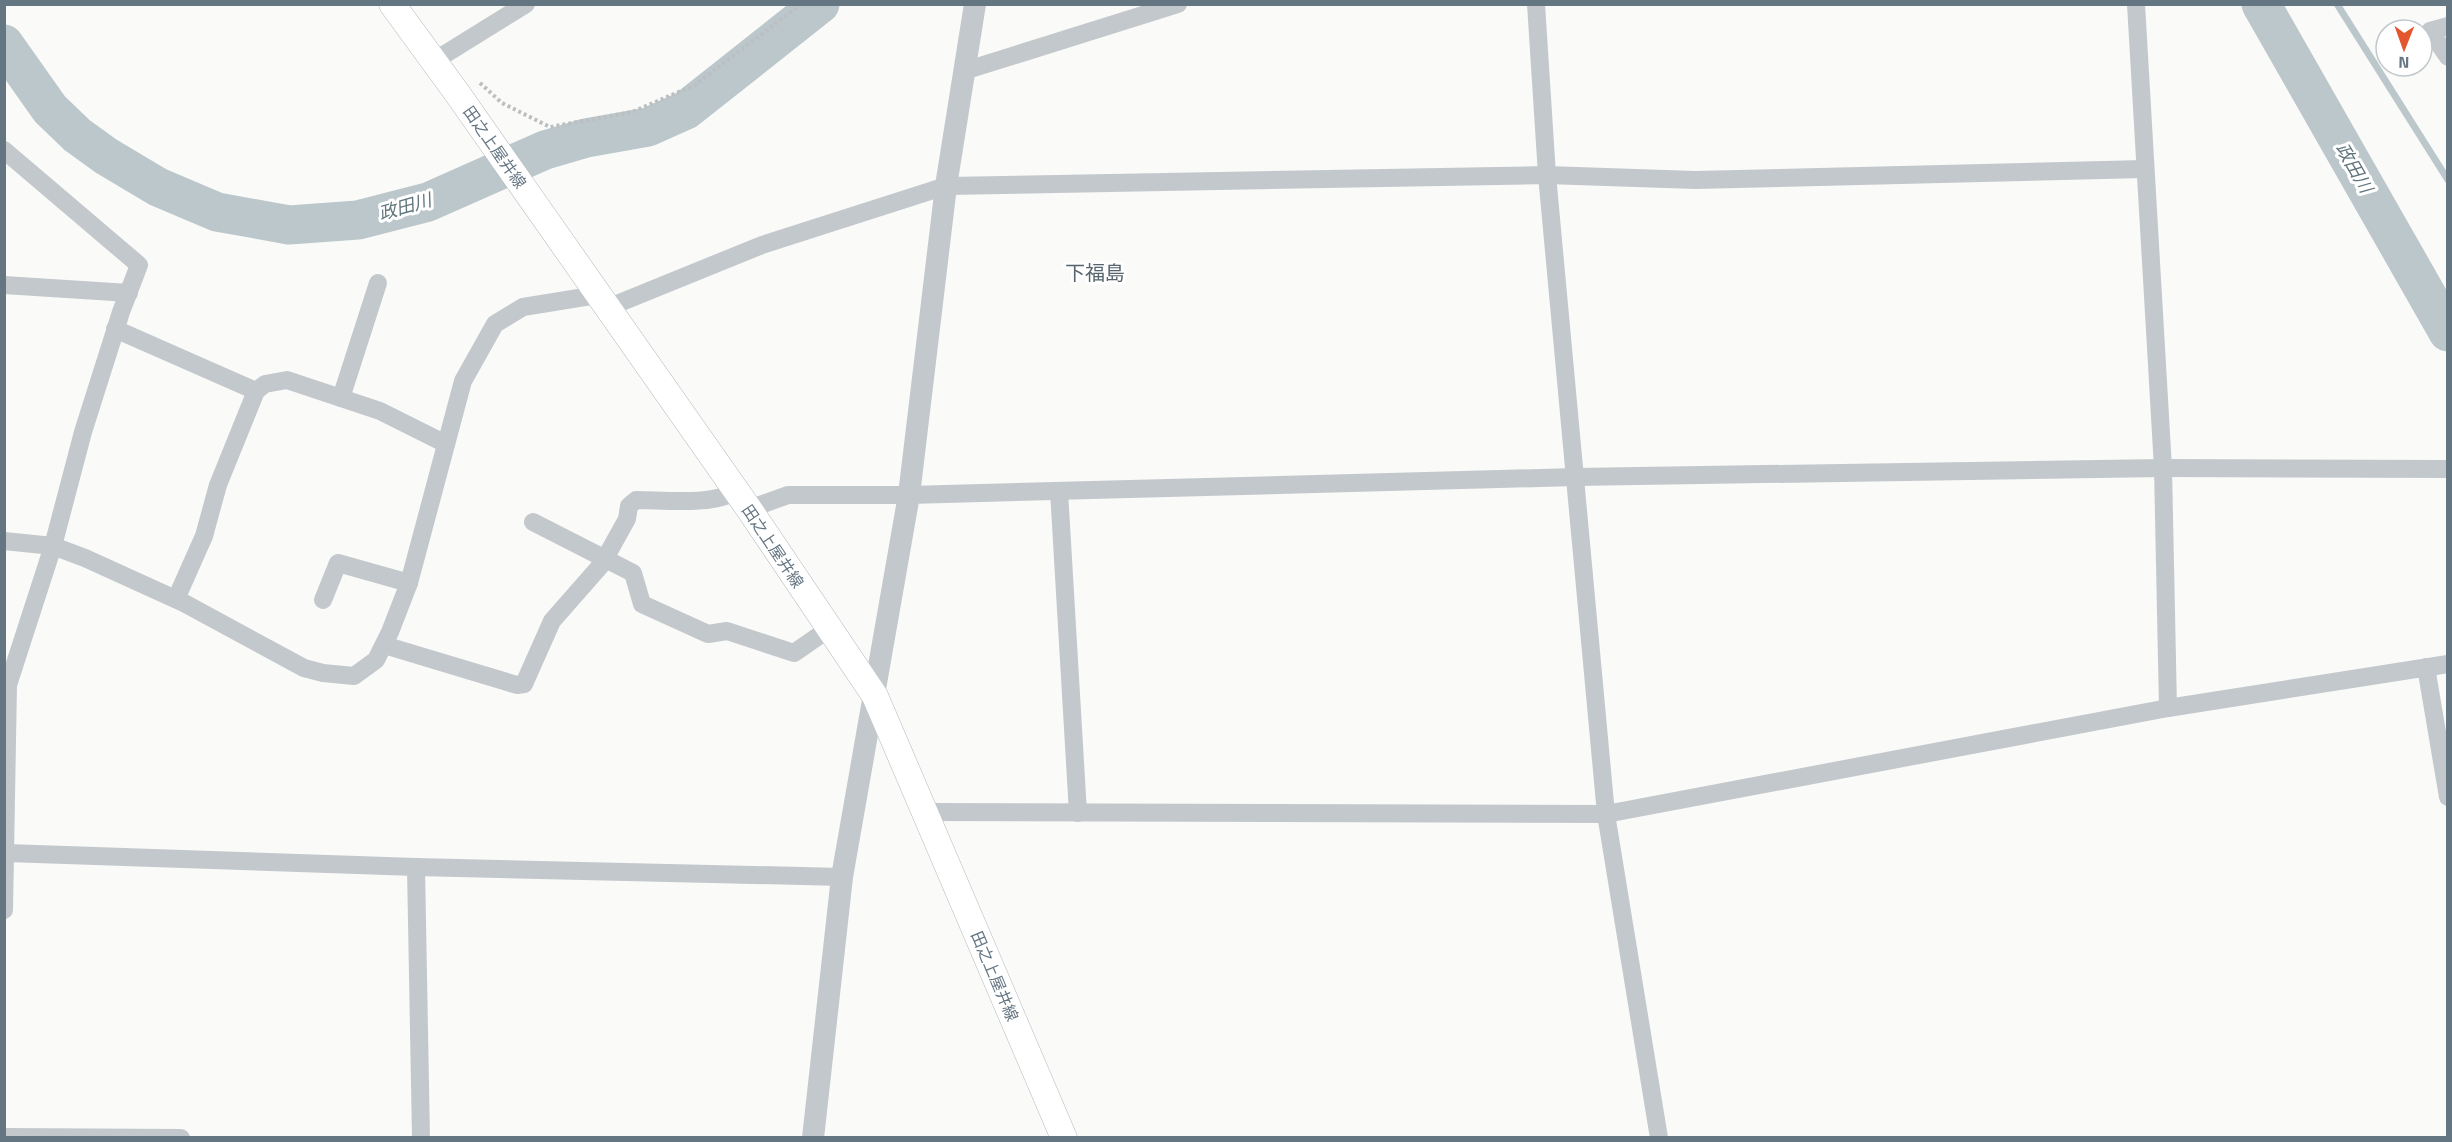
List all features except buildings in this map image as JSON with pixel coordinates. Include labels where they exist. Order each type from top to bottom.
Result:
[{"type":"main road","name":"田之上屋井線","points":[[392,4],[458,93],[742,500],[875,696],[1064,1137]]},
{"type":"street","points":[[434,60],[526,4]]},
{"type":"street","points":[[813,1137],[842,877],[909,495],[946,186],[975,4]]},
{"type":"street","points":[[964,71],[1178,4]]},
{"type":"street","points":[[1536,4],[1547,175],[1606,814],[1659,1137]]},
{"type":"street","points":[[2136,4],[2163,468],[2168,708]]},
{"type":"street","points":[[2448,26],[2430,31],[2448,57]]},
{"type":"street","points":[[4,150],[139,265],[83,432],[53,546],[8,685],[7,853],[4,910]]},
{"type":"street","points":[[4,541],[53,546],[176,599],[304,668],[323,673],[354,675],[376,660],[409,583],[463,381],[495,324],[523,307],[602,301],[762,245],[946,186],[1547,175],[1695,180],[2144,169]]},
{"type":"street","points":[[341,398],[378,283]]},
{"type":"street","points":[[4,285],[129,293]]},
{"type":"street","points":[[116,329],[255,391]]},
{"type":"street","points":[[176,599],[204,536],[218,485],[255,391],[265,384],[287,380],[380,411],[446,444]]},
{"type":"street","points":[[384,645],[517,685],[524,684],[552,621],[605,559],[627,519],[629,506],[636,500],[712,499],[728,496],[742,500],[788,495],[909,495],[1575,477],[2163,468],[2448,469]]},
{"type":"street","points":[[1059,491],[1078,813]]},
{"type":"street","points":[[533,522],[633,573],[642,604],[708,634],[727,631],[794,653],[830,628]]},
{"type":"street","points":[[323,600],[338,563],[409,583]]},
{"type":"street","points":[[925,812],[1606,814],[2168,708],[2448,664]]},
{"type":"street","points":[[2426,667],[2448,796]]},
{"type":"street","points":[[7,853],[416,867],[842,877]]},
{"type":"street","points":[[416,867],[421,1137]]},
{"type":"street","points":[[4,1137],[181,1137]]},
{"type":"path","points":[[458,93],[479,82],[502,104],[550,127],[632,112],[695,85],[801,4]]},
{"type":"waterway","name":"政田川","points":[[4,44],[50,109],[77,135],[106,156],[158,187],[217,212],[289,225],[358,220],[428,202],[545,150],[586,138],[648,127],[686,110],[820,4]]},
{"type":"waterway","name":"政田川","points":[[2261,4],[2448,332]]},
{"type":"waterway","points":[[2337,4],[2448,180]]},
{"type":"district","name":"下福島","points":[[1095,273]]}]
